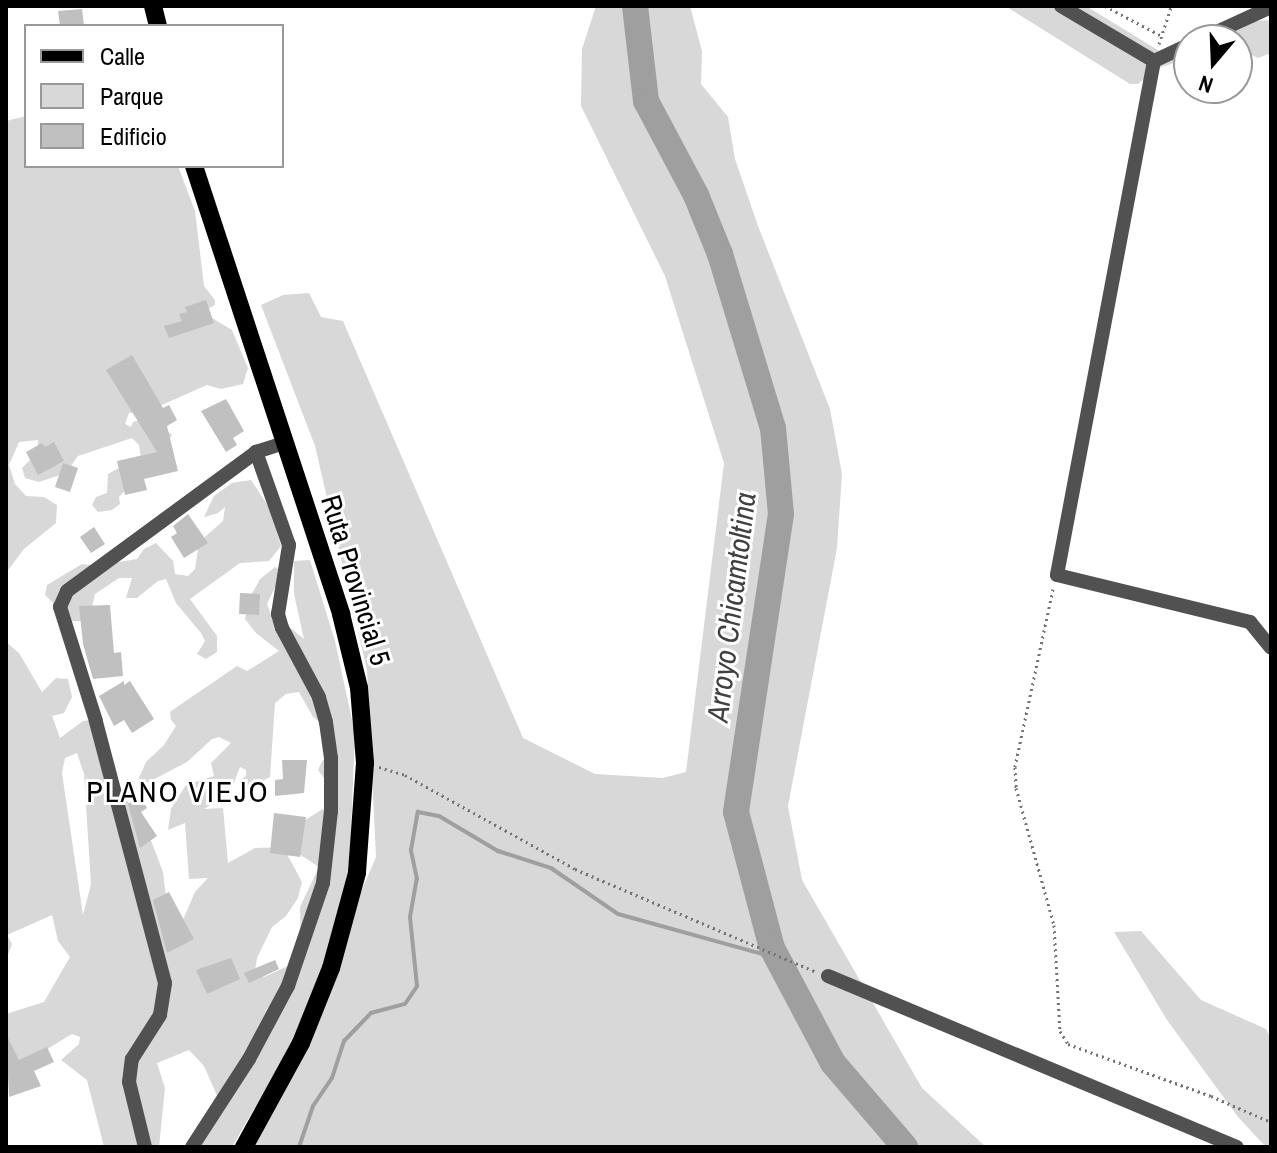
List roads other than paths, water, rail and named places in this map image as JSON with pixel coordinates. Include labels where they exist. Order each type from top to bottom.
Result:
[{"type":"main road","name":"Ruta Provincial 5","points":[[195,168],[341,614],[359,688],[365,763],[357,873],[331,968],[301,1043],[244,1147]]},
{"type":"street","points":[[1061,6],[1154,61]]},
{"type":"street","points":[[1234,24],[1271,7]]},
{"type":"street","points":[[1154,61],[1173,52]]},
{"type":"street","points":[[1154,61],[1057,575],[1250,622],[1271,648]]},
{"type":"street","points":[[145,1147],[129,1082],[132,1059],[160,1015],[165,983],[96,721],[60,607],[67,591],[256,452],[284,443]]},
{"type":"street","points":[[192,1147],[249,1059],[288,986],[323,883],[331,811],[331,758],[326,722],[319,697],[282,628],[278,614],[289,545],[256,452]]},
{"type":"street","points":[[828,976],[1237,1147]]},
{"type":"waterway","name":"Arroyo Chicamtoltina","points":[[635,6],[646,101],[696,195],[720,254],[773,428],[781,514],[736,812],[772,948],[833,1063],[905,1147]]},
{"type":"waterway","points":[[299,1147],[313,1106],[332,1078],[344,1041],[371,1013],[405,1004],[417,986],[410,917],[417,879],[411,850],[418,812],[439,816],[498,851],[551,868],[618,914],[777,958]]},
{"type":"district","name":"PLANO VIEJO","points":[[178,791]]}]
